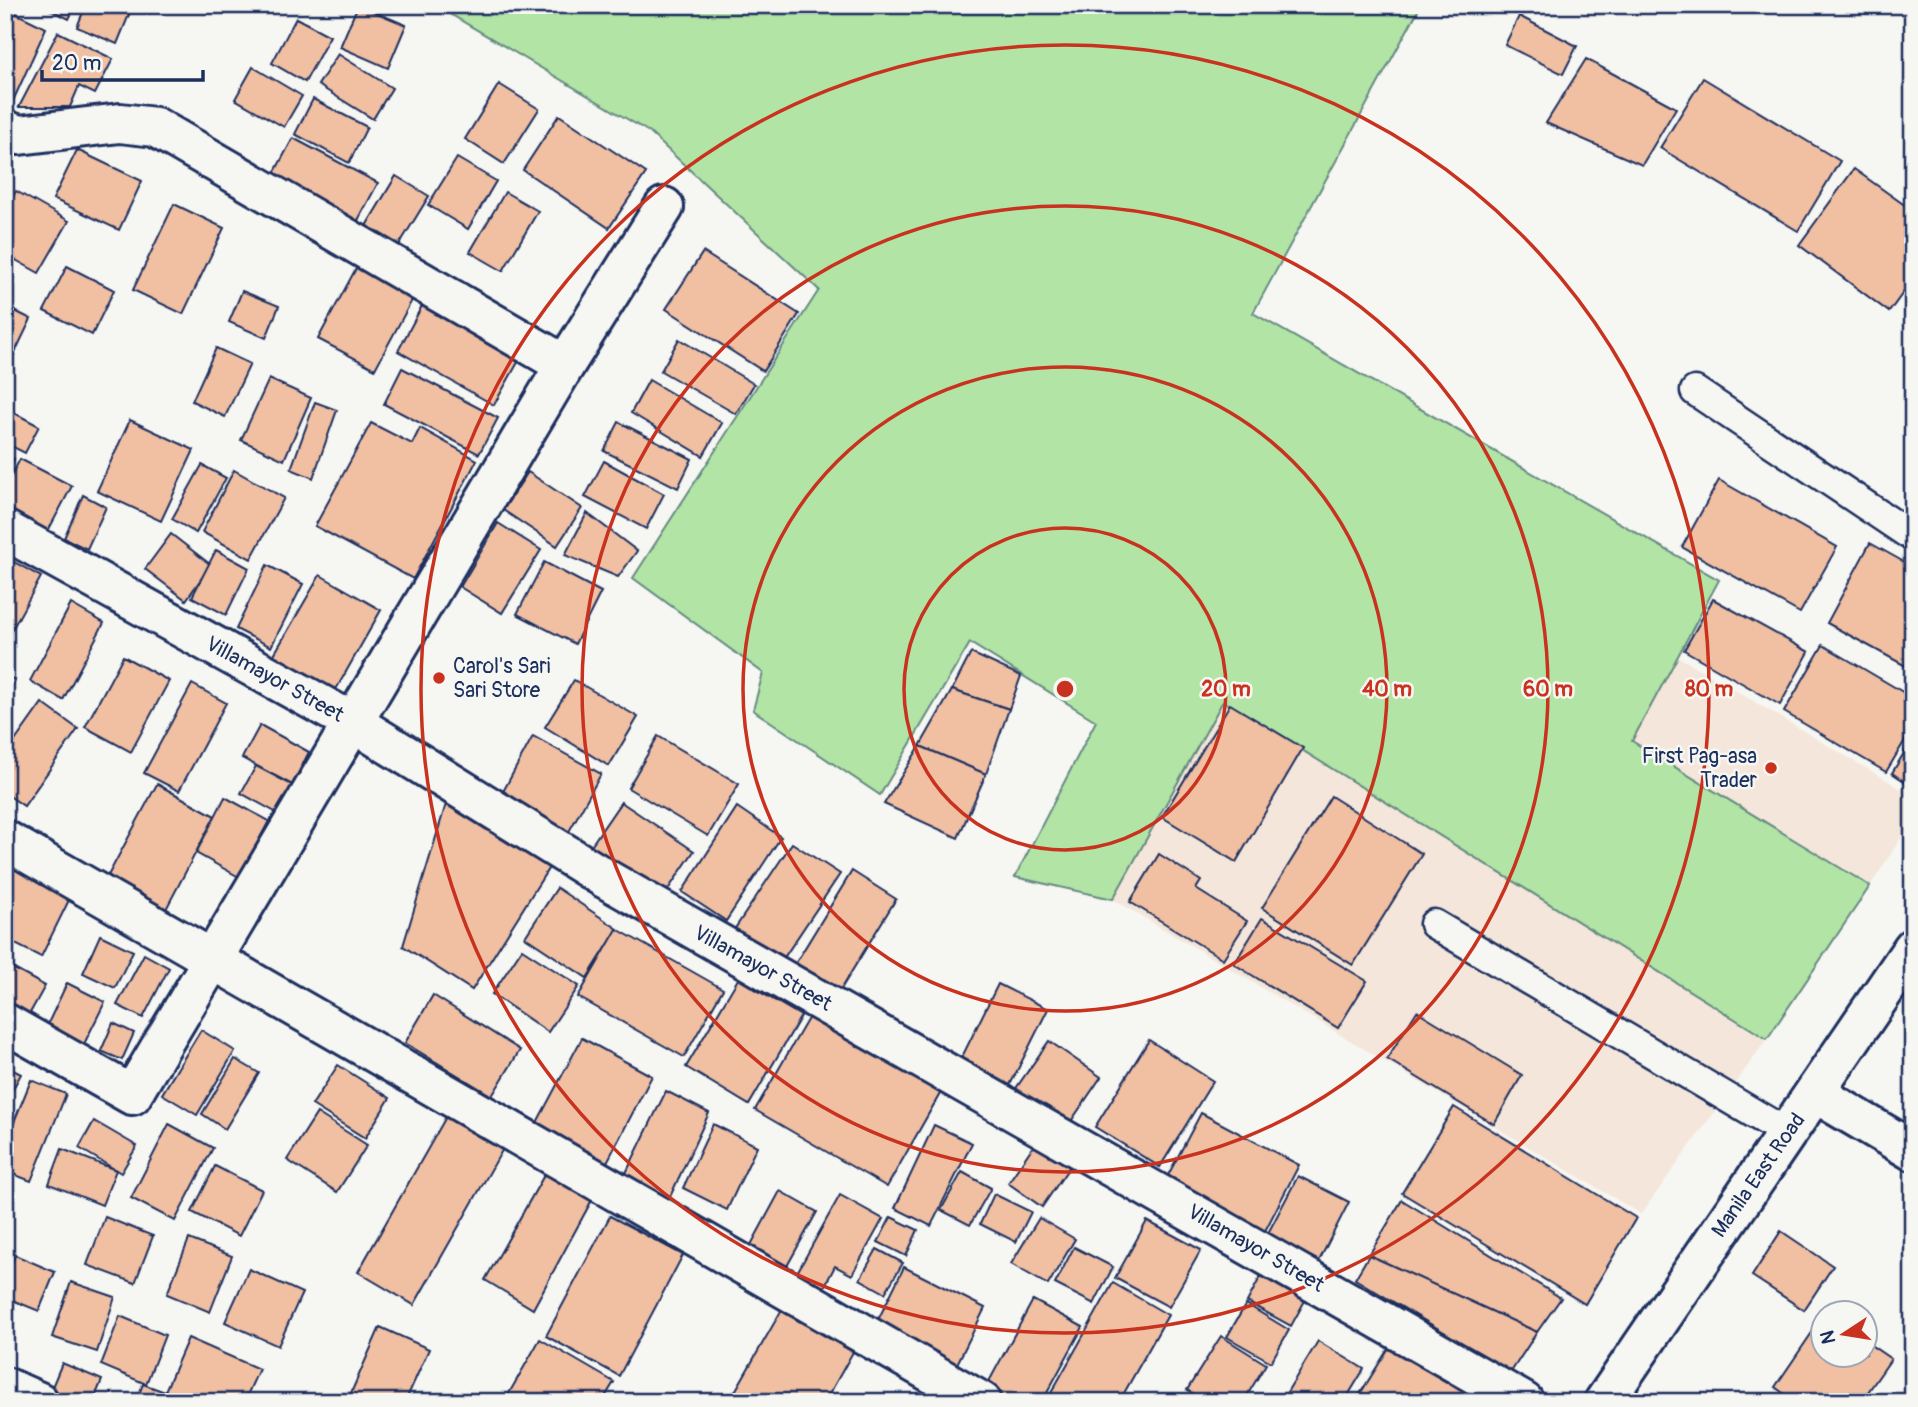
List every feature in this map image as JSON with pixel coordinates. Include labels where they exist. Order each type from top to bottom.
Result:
[{"type":"street","points":[[5,130],[19,135],[120,123],[155,127],[565,365]]},
{"type":"street","points":[[5,1023],[132,1095],[565,365],[664,207]]},
{"type":"street","name":"Villamayor Street","points":[[5,530],[354,723],[606,879],[1524,1402]]},
{"type":"street","points":[[5,839],[982,1402]]},
{"type":"street","name":"Manila East Road","points":[[1604,1402],[1913,948]]},
{"type":"street","points":[[1815,1093],[1913,1151]]},
{"type":"street","points":[[5,1387],[39,1402]]},
{"type":"lane","points":[[1695,391],[1913,537]]},
{"type":"lane","points":[[1434,924],[1787,1133]]},
{"type":"shaded area","name":"First Pag-asa Trader","points":[[1677,656],[1913,796],[1913,819],[1870,886],[1632,740]]},
{"type":"shaded area","points":[[1223,700],[1767,1039],[1641,1214],[1113,899]]},
{"type":"green space","points":[[435,5],[1421,5],[1253,313],[1719,580],[1632,741],[1870,886],[1767,1039],[1223,701],[1113,899],[1015,877],[1096,721],[970,643],[880,795],[753,710],[763,673],[633,578],[819,290],[649,132]]},
{"type":"building","points":[[41,5],[76,5],[69,19]]},
{"type":"building","points":[[86,5],[133,5],[117,44],[77,27]]},
{"type":"building","points":[[358,5],[406,25],[388,68],[340,47]]},
{"type":"building","points":[[5,8],[46,28],[8,112],[5,110]]},
{"type":"building","points":[[1519,16],[1577,46],[1563,74],[1505,45]]},
{"type":"building","points":[[296,18],[330,36],[305,82],[272,63]]},
{"type":"building","points":[[58,32],[113,59],[95,94],[79,86],[70,107],[19,107]]},
{"type":"building","points":[[338,54],[392,88],[373,119],[318,85]]},
{"type":"building","points":[[1586,59],[1676,108],[1642,165],[1546,123]]},
{"type":"building","points":[[253,67],[302,96],[284,127],[235,99]]},
{"type":"building","points":[[1703,78],[1840,161],[1798,231],[1660,148]]},
{"type":"building","points":[[499,84],[539,109],[504,164],[465,139]]},
{"type":"building","points":[[313,99],[367,127],[349,163],[295,134]]},
{"type":"building","points":[[559,115],[646,173],[609,228],[523,170]]},
{"type":"building","points":[[293,138],[378,183],[356,224],[271,179]]},
{"type":"building","points":[[77,150],[142,181],[119,230],[53,199]]},
{"type":"building","points":[[457,158],[496,181],[468,229],[428,205]]},
{"type":"building","points":[[1854,169],[1913,211],[1913,279],[1889,312],[1799,245]]},
{"type":"building","points":[[396,176],[429,196],[396,250],[363,231]]},
{"type":"building","points":[[16,191],[69,221],[39,273],[5,254],[5,210]]},
{"type":"building","points":[[505,192],[538,211],[503,271],[470,252]]},
{"type":"building","points":[[174,204],[224,228],[183,314],[133,290]]},
{"type":"building","points":[[703,252],[799,314],[763,371],[666,309]]},
{"type":"building","points":[[361,259],[418,289],[375,369],[318,339]]},
{"type":"building","points":[[67,266],[114,290],[92,335],[44,311]]},
{"type":"building","points":[[242,291],[279,306],[266,338],[229,322]]},
{"type":"building","points":[[424,302],[521,357],[494,405],[398,351]]},
{"type":"building","points":[[5,306],[31,319],[5,373]]},
{"type":"building","points":[[679,339],[754,384],[736,414],[661,371]]},
{"type":"building","points":[[216,348],[250,364],[225,417],[192,401]]},
{"type":"building","points":[[402,368],[498,418],[479,454],[384,404]]},
{"type":"building","points":[[269,379],[311,398],[284,460],[241,440]]},
{"type":"building","points":[[649,380],[722,423],[703,456],[631,413]]},
{"type":"building","points":[[315,402],[337,410],[313,478],[291,469]]},
{"type":"building","points":[[5,408],[39,426],[25,453],[5,443]]},
{"type":"building","points":[[130,420],[194,450],[161,521],[97,491]]},
{"type":"building","points":[[619,422],[692,459],[678,488],[604,451]]},
{"type":"building","points":[[371,423],[412,444],[420,428],[477,460],[413,579],[315,526]]},
{"type":"building","points":[[5,455],[14,459],[5,476]]},
{"type":"building","points":[[20,459],[72,486],[48,531],[5,508],[5,488]]},
{"type":"building","points":[[604,461],[664,494],[646,529],[585,497]]},
{"type":"building","points":[[202,465],[226,478],[196,533],[172,519]]},
{"type":"building","points":[[234,470],[284,498],[251,559],[202,532]]},
{"type":"building","points":[[528,472],[582,508],[557,546],[503,510]]},
{"type":"building","points":[[1719,480],[1837,547],[1800,613],[1682,547]]},
{"type":"building","points":[[83,495],[106,507],[87,549],[64,538]]},
{"type":"building","points":[[587,513],[637,551],[618,577],[565,555]]},
{"type":"building","points":[[498,523],[541,550],[502,613],[460,587]]},
{"type":"building","points":[[171,534],[211,565],[186,600],[145,569]]},
{"type":"building","points":[[1870,543],[1913,567],[1913,670],[1827,623]]},
{"type":"building","points":[[216,550],[249,568],[226,615],[192,597]]},
{"type":"building","points":[[5,557],[41,577],[9,635],[5,633]]},
{"type":"building","points":[[544,562],[601,592],[575,644],[517,614]]},
{"type":"building","points":[[267,565],[303,584],[271,647],[236,629]]},
{"type":"building","points":[[320,575],[381,610],[334,693],[272,658]]},
{"type":"building","points":[[1713,599],[1809,652],[1780,705],[1684,650]]},
{"type":"building","points":[[71,604],[104,623],[63,700],[30,681]]},
{"type":"building","points":[[1823,645],[1913,698],[1913,727],[1886,772],[1784,712]]},
{"type":"building","points":[[971,653],[1021,676],[1009,709],[952,690]]},
{"type":"building","points":[[123,656],[169,681],[131,752],[85,727]]},
{"type":"building","points":[[5,675],[15,680],[5,699]]},
{"type":"building","points":[[574,680],[638,717],[609,766],[545,727]]},
{"type":"building","points":[[192,684],[226,703],[179,791],[144,773]]},
{"type":"building","points":[[952,690],[1009,709],[986,774],[920,746]]},
{"type":"building","points":[[42,703],[78,729],[24,806],[5,793],[5,755]]},
{"type":"building","points":[[1230,704],[1303,748],[1236,862],[1162,817]]},
{"type":"building","points":[[260,725],[309,752],[292,785],[242,758]]},
{"type":"building","points":[[533,736],[601,774],[566,837],[499,799]]},
{"type":"building","points":[[658,736],[739,784],[708,836],[628,788]]},
{"type":"building","points":[[920,746],[986,774],[958,838],[884,804]]},
{"type":"building","points":[[1907,748],[1913,752],[1913,787],[1892,773]]},
{"type":"building","points":[[256,766],[292,785],[277,813],[241,793]]},
{"type":"building","points":[[157,784],[215,816],[163,915],[104,883]]},
{"type":"building","points":[[449,794],[553,861],[472,990],[403,946]]},
{"type":"building","points":[[1331,796],[1422,854],[1353,965],[1262,908]]},
{"type":"building","points":[[225,797],[269,821],[239,877],[196,853]]},
{"type":"building","points":[[621,802],[694,851],[661,900],[588,850]]},
{"type":"building","points":[[737,807],[781,837],[726,921],[682,892]]},
{"type":"building","points":[[792,843],[840,874],[781,962],[734,930]]},
{"type":"building","points":[[1159,854],[1201,881],[1196,889],[1247,921],[1223,959],[1130,902]]},
{"type":"building","points":[[7,863],[71,896],[41,957],[5,939]]},
{"type":"building","points":[[852,871],[896,899],[836,997],[792,969]]},
{"type":"building","points":[[557,888],[618,929],[587,978],[525,937]]},
{"type":"building","points":[[1262,918],[1367,981],[1338,1028],[1234,964]]},
{"type":"building","points":[[617,929],[723,989],[684,1057],[578,997]]},
{"type":"building","points":[[100,935],[133,951],[115,988],[83,973]]},
{"type":"building","points":[[522,949],[579,986],[548,1032],[492,994]]},
{"type":"building","points":[[144,954],[169,968],[143,1018],[117,1005]]},
{"type":"building","points":[[5,964],[45,986],[25,1022],[5,1010]]},
{"type":"building","points":[[738,979],[801,1016],[749,1105],[686,1067]]},
{"type":"building","points":[[67,983],[105,1002],[80,1052],[43,1034]]},
{"type":"building","points":[[998,984],[1048,1009],[1007,1091],[957,1067]]},
{"type":"building","points":[[433,995],[520,1050],[492,1096],[405,1043]]},
{"type":"building","points":[[1417,1011],[1522,1075],[1494,1124],[1387,1059]]},
{"type":"building","points":[[810,1015],[941,1092],[887,1187],[755,1110]]},
{"type":"building","points":[[113,1023],[134,1033],[122,1060],[101,1051]]},
{"type":"building","points":[[201,1030],[235,1051],[197,1115],[162,1094]]},
{"type":"building","points":[[582,1038],[652,1076],[605,1166],[534,1128]]},
{"type":"building","points":[[1149,1040],[1213,1081],[1160,1167],[1095,1127]]},
{"type":"building","points":[[1049,1041],[1101,1077],[1065,1130],[1012,1094]]},
{"type":"building","points":[[235,1059],[259,1073],[225,1129],[202,1114]]},
{"type":"building","points":[[338,1065],[390,1098],[365,1138],[312,1105]]},
{"type":"building","points":[[5,1066],[21,1074],[9,1096],[5,1094]]},
{"type":"building","points":[[31,1080],[66,1094],[31,1181],[5,1171],[5,1144]]},
{"type":"building","points":[[666,1091],[709,1113],[669,1199],[624,1177]]},
{"type":"building","points":[[1454,1107],[1636,1218],[1585,1304],[1402,1193]]},
{"type":"building","points":[[317,1113],[367,1145],[337,1192],[287,1160]]},
{"type":"building","points":[[1201,1113],[1299,1165],[1265,1231],[1166,1179]]},
{"type":"building","points":[[447,1115],[504,1147],[414,1305],[358,1272]]},
{"type":"building","points":[[94,1121],[137,1146],[121,1173],[79,1148]]},
{"type":"building","points":[[169,1124],[213,1148],[175,1221],[131,1198]]},
{"type":"building","points":[[713,1124],[757,1146],[727,1210],[683,1188]]},
{"type":"building","points":[[934,1125],[972,1143],[931,1226],[895,1208]]},
{"type":"building","points":[[1040,1136],[1074,1160],[1042,1207],[1008,1183]]},
{"type":"building","points":[[62,1149],[116,1170],[102,1205],[49,1184]]},
{"type":"building","points":[[215,1166],[262,1190],[239,1236],[192,1212]]},
{"type":"building","points":[[547,1170],[593,1198],[533,1309],[485,1280]]},
{"type":"building","points":[[962,1172],[991,1188],[970,1225],[941,1210]]},
{"type":"building","points":[[1298,1176],[1349,1202],[1319,1261],[1267,1235]]},
{"type":"building","points":[[780,1191],[817,1212],[782,1275],[746,1254]]},
{"type":"building","points":[[994,1194],[1031,1212],[1016,1242],[980,1224]]},
{"type":"building","points":[[840,1195],[883,1219],[852,1275],[835,1266],[821,1293],[794,1278]]},
{"type":"building","points":[[1402,1200],[1561,1298],[1537,1332],[1369,1255]]},
{"type":"building","points":[[610,1216],[683,1255],[619,1376],[546,1336]]},
{"type":"building","points":[[105,1217],[153,1236],[135,1283],[87,1265]]},
{"type":"building","points":[[891,1217],[918,1230],[906,1256],[878,1242]]},
{"type":"building","points":[[1039,1218],[1075,1239],[1048,1285],[1011,1264]]},
{"type":"building","points":[[1147,1221],[1201,1250],[1169,1307],[1115,1278]]},
{"type":"building","points":[[1781,1231],[1833,1266],[1804,1310],[1752,1276]]},
{"type":"building","points":[[189,1239],[232,1256],[210,1312],[167,1294]]},
{"type":"building","points":[[1074,1247],[1113,1267],[1094,1304],[1055,1284]]},
{"type":"building","points":[[877,1249],[903,1263],[885,1293],[860,1279]]},
{"type":"building","points":[[15,1255],[55,1272],[39,1311],[5,1297],[5,1280]]},
{"type":"building","points":[[1369,1255],[1537,1332],[1511,1372],[1355,1279]]},
{"type":"building","points":[[904,1267],[985,1308],[954,1370],[873,1330]]},
{"type":"building","points":[[249,1269],[302,1293],[278,1346],[225,1322]]},
{"type":"building","points":[[1263,1272],[1307,1297],[1291,1326],[1247,1302]]},
{"type":"building","points":[[71,1282],[115,1297],[97,1352],[52,1337]]},
{"type":"building","points":[[1113,1283],[1168,1315],[1119,1402],[1046,1402]]},
{"type":"building","points":[[1033,1300],[1083,1327],[1042,1402],[1012,1402],[986,1387]]},
{"type":"building","points":[[1246,1304],[1289,1330],[1271,1362],[1227,1337]]},
{"type":"building","points":[[781,1311],[853,1352],[825,1402],[729,1402]]},
{"type":"building","points":[[120,1316],[165,1335],[146,1384],[101,1365]]},
{"type":"building","points":[[380,1327],[429,1349],[405,1402],[347,1402]]},
{"type":"building","points":[[1221,1336],[1266,1364],[1243,1402],[1207,1402],[1187,1390]]},
{"type":"building","points":[[1810,1336],[1810,1368],[1880,1368],[1880,1352],[1891,1359],[1861,1402],[1795,1402],[1775,1387]]},
{"type":"building","points":[[188,1338],[259,1369],[244,1402],[188,1402],[165,1391]]},
{"type":"building","points":[[540,1339],[614,1382],[602,1402],[504,1402]]},
{"type":"building","points":[[1318,1341],[1364,1369],[1344,1402],[1281,1402]]},
{"type":"building","points":[[1390,1346],[1473,1399],[1471,1402],[1355,1402]]},
{"type":"building","points":[[62,1363],[102,1380],[93,1402],[54,1402],[47,1399]]},
{"type":"building","points":[[143,1384],[193,1402],[136,1402]]},
{"type":"place","name":"Carol's Sari Sari Store","points":[[439,678]]},
{"type":"place","name":"First Pag-asa Trader","points":[[1771,768]]}]
